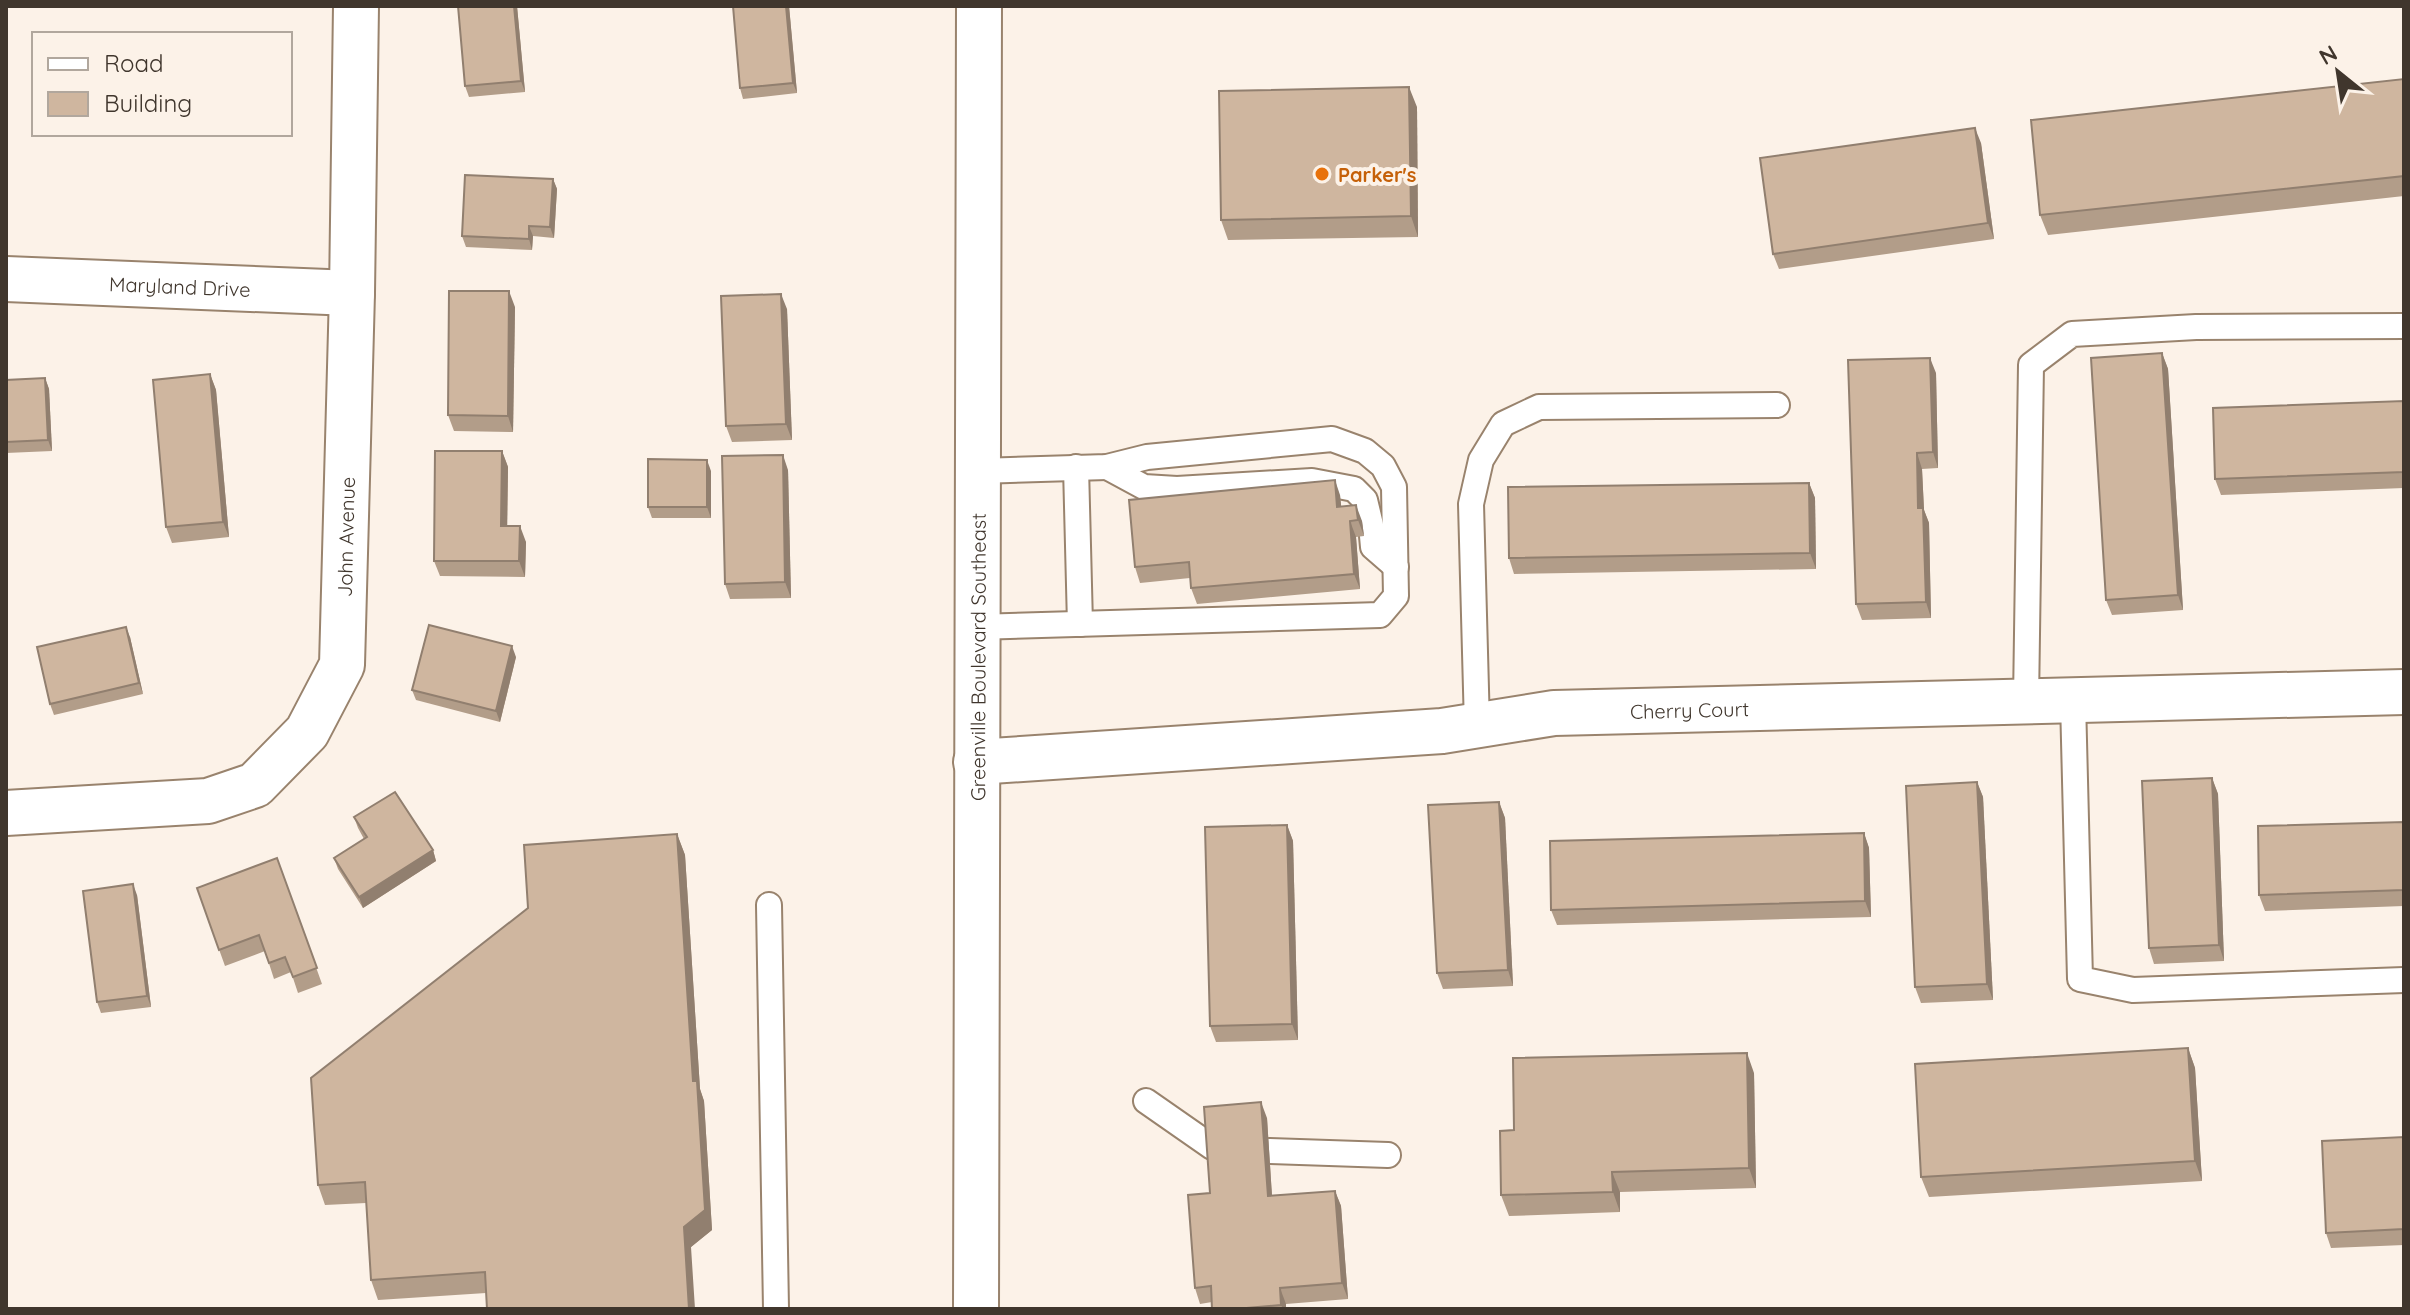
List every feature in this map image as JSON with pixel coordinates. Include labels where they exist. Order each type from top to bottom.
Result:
[{"type":"main road","name":"John Avenue","points":[[6,813],[208,801],[255,785],[307,732],[342,665],[356,6]]},
{"type":"main road","name":"Greenville Boulevard Southeast","points":[[976,1309],[979,6]]},
{"type":"main road","name":"Maryland Drive","points":[[6,279],[352,293]]},
{"type":"main road","name":"Cherry Court","points":[[976,762],[1442,731],[1554,713],[2404,692]]},
{"type":"lane","points":[[2026,701],[2031,365],[2072,334],[2196,327],[2404,326]]},
{"type":"lane","points":[[1477,726],[1471,504],[1481,460],[1503,424],[1539,407],[1777,405]]},
{"type":"lane","points":[[976,627],[1380,615],[1396,596],[1394,487],[1383,466],[1365,451],[1332,439],[1147,457],[1107,467],[979,471]]},
{"type":"lane","points":[[1076,467],[1080,624]]},
{"type":"lane","points":[[1107,467],[1144,487],[1177,489],[1312,481],[1354,489],[1365,500],[1373,547],[1396,567]]},
{"type":"lane","points":[[2073,701],[2080,979],[2133,990],[2404,980]]},
{"type":"lane","points":[[769,905],[776,1309]]},
{"type":"lane","points":[[1146,1101],[1212,1147]]},
{"type":"lane","points":[[1269,1151],[1388,1155]]},
{"type":"building","points":[[458,6],[514,6],[521,81],[465,86]]},
{"type":"building","points":[[733,6],[786,6],[793,83],[740,88]]},
{"type":"building","points":[[2404,79],[2404,176],[2040,215],[2031,120]]},
{"type":"building","name":"Parker's","points":[[1409,87],[1411,216],[1221,220],[1219,91]]},
{"type":"building","points":[[1975,128],[1988,223],[1773,254],[1760,158]]},
{"type":"building","points":[[465,175],[553,179],[550,227],[529,226],[529,239],[462,236]]},
{"type":"building","points":[[449,291],[509,291],[508,416],[448,415]]},
{"type":"building","points":[[781,294],[786,424],[726,426],[721,296]]},
{"type":"building","points":[[2162,353],[2178,595],[2106,600],[2091,358]]},
{"type":"building","points":[[1930,358],[1933,452],[1917,453],[1918,508],[1923,508],[1926,602],[1856,604],[1848,360]]},
{"type":"building","points":[[210,374],[223,522],[166,527],[153,380]]},
{"type":"building","points":[[45,378],[48,440],[6,442],[6,380]]},
{"type":"building","points":[[2404,401],[2404,472],[2215,479],[2213,408]]},
{"type":"building","points":[[435,451],[502,451],[501,526],[520,526],[519,561],[434,561]]},
{"type":"building","points":[[783,455],[785,582],[725,584],[722,456]]},
{"type":"building","points":[[648,459],[707,460],[707,507],[648,507]]},
{"type":"building","points":[[1335,480],[1337,507],[1356,505],[1358,520],[1350,521],[1354,574],[1191,588],[1189,562],[1135,567],[1129,500]]},
{"type":"building","points":[[1809,483],[1810,553],[1509,558],[1508,487]]},
{"type":"building","points":[[429,625],[512,646],[496,711],[412,690]]},
{"type":"building","points":[[126,627],[139,683],[50,704],[37,647]]},
{"type":"building","points":[[2212,778],[2219,945],[2149,948],[2142,781]]},
{"type":"building","points":[[1977,782],[1987,984],[1915,987],[1906,786]]},
{"type":"building","points":[[395,792],[433,850],[359,897],[334,858],[367,837],[354,817]]},
{"type":"building","points":[[1499,802],[1508,970],[1437,973],[1428,805]]},
{"type":"building","points":[[2404,822],[2404,890],[2259,895],[2258,826]]},
{"type":"building","points":[[1287,825],[1292,1024],[1210,1026],[1205,827]]},
{"type":"building","points":[[1864,833],[1865,901],[1551,910],[1550,841]]},
{"type":"building","points":[[677,834],[705,1210],[684,1227],[689,1309],[487,1309],[485,1272],[371,1280],[365,1182],[318,1185],[311,1078],[528,908],[524,845]]},
{"type":"building","points":[[277,858],[317,968],[293,977],[285,957],[269,963],[259,935],[219,950],[197,888]]},
{"type":"building","points":[[133,884],[147,996],[97,1002],[83,891]]},
{"type":"building","points":[[2188,1048],[2195,1161],[1921,1177],[1915,1064]]},
{"type":"building","points":[[1747,1053],[1749,1168],[1612,1172],[1613,1192],[1501,1195],[1500,1131],[1514,1130],[1513,1058]]},
{"type":"building","points":[[1261,1102],[1268,1196],[1335,1191],[1342,1283],[1280,1288],[1281,1305],[1212,1309],[1211,1286],[1195,1288],[1188,1195],[1210,1193],[1204,1107]]},
{"type":"building","points":[[2404,1137],[2404,1229],[2326,1233],[2322,1141]]},
{"type":"place","name":"Parker's","points":[[1322,174]]}]
